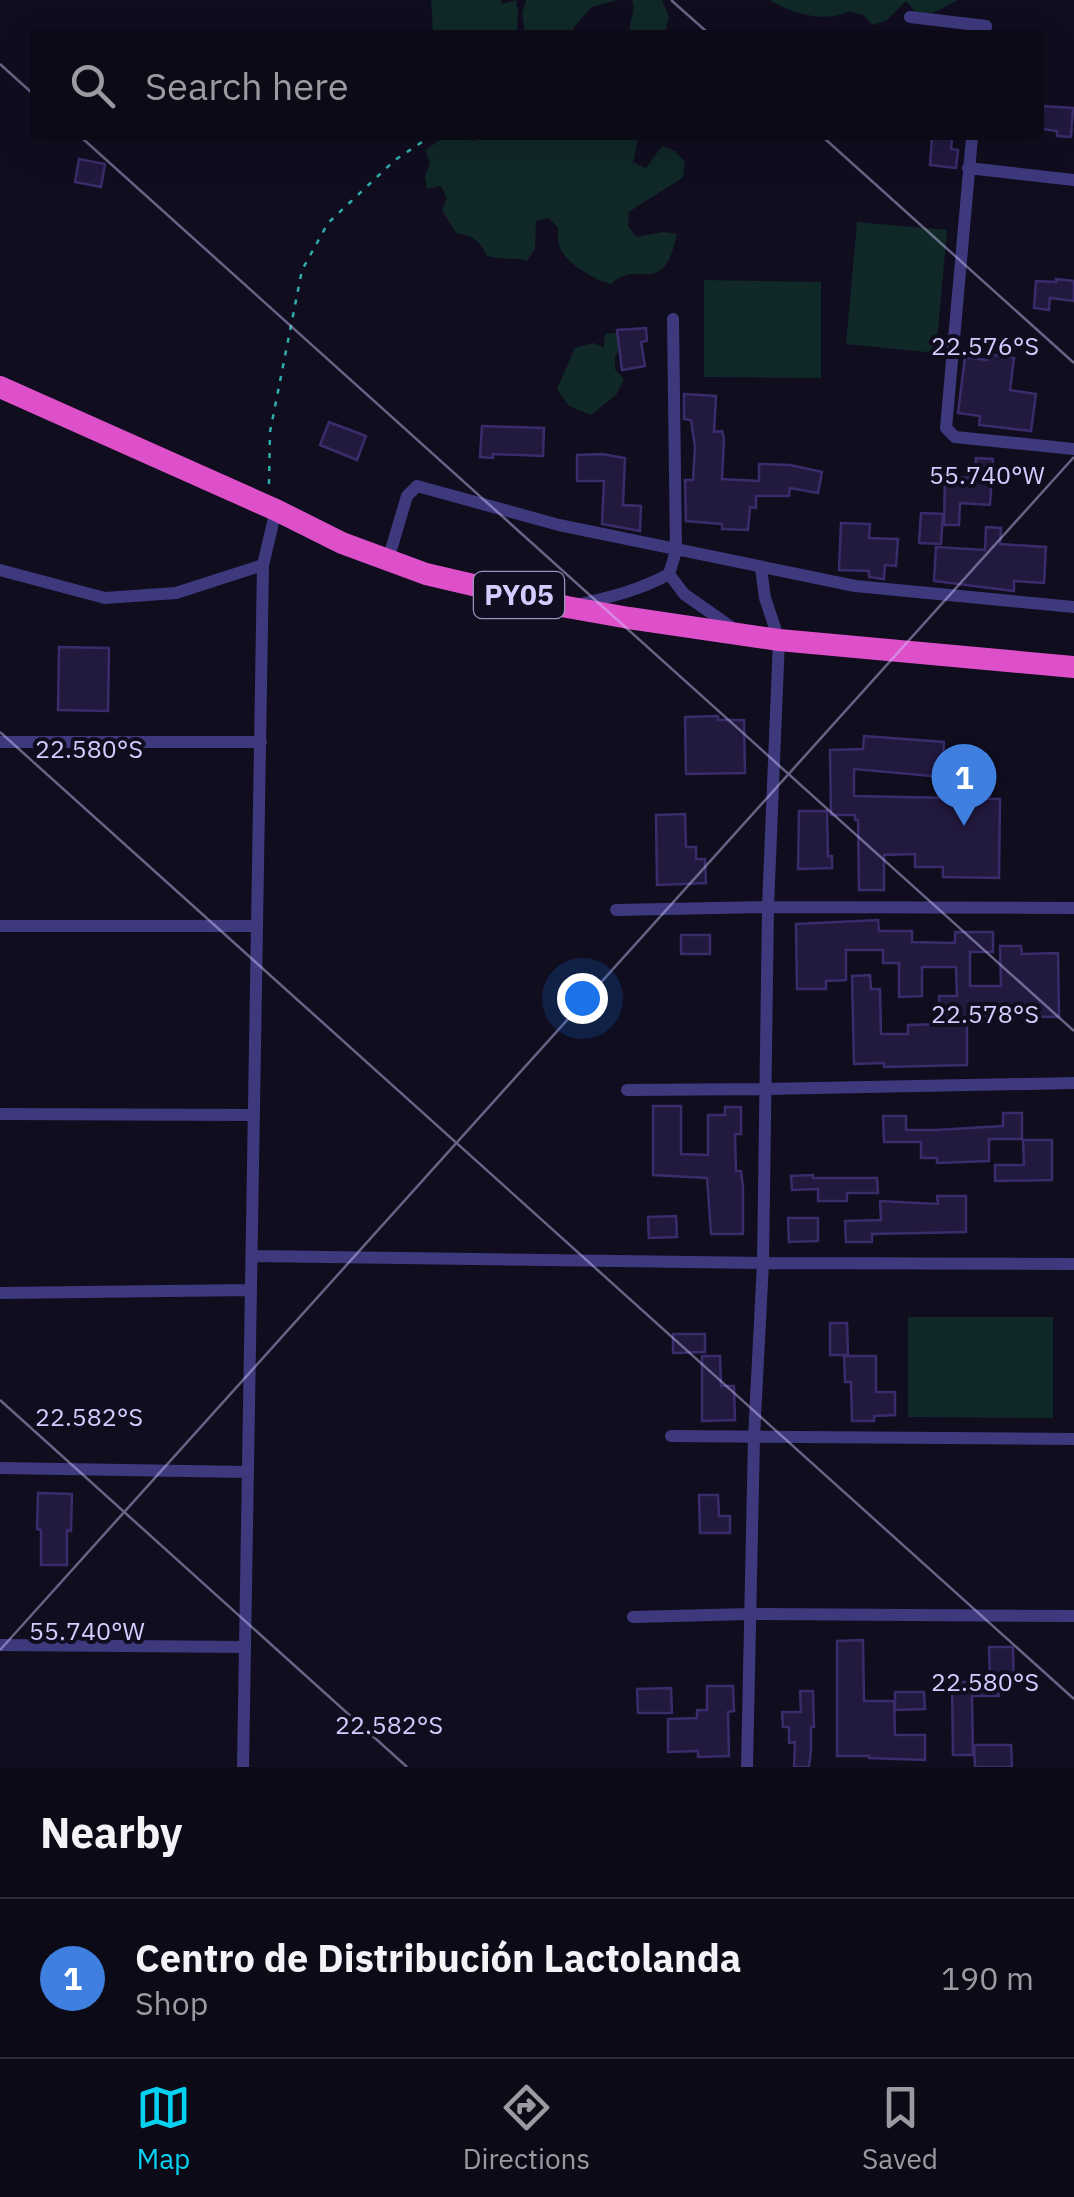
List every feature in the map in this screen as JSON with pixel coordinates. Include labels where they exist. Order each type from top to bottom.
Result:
[{"type":"highway","name":"PY05","points":[[0,387],[273,509],[342,544],[426,574],[628,618],[744,635],[1074,666]]},
{"type":"street","points":[[910,17],[986,26],[985,30]]},
{"type":"street","points":[[972,140],[946,428],[955,437],[1074,449]]},
{"type":"street","points":[[968,168],[1074,180]]},
{"type":"street","points":[[567,606],[623,594],[669,574],[676,550],[672,320]]},
{"type":"street","points":[[388,560],[407,496],[417,486],[559,525],[855,586],[1074,608]]},
{"type":"street","points":[[243,1767],[263,565],[273,509]]},
{"type":"street","points":[[0,570],[104,598],[176,593],[263,565]]},
{"type":"street","points":[[747,1767],[768,907],[780,640],[765,598],[761,568]]},
{"type":"street","points":[[669,574],[684,594],[744,635]]},
{"type":"street","points":[[0,742],[260,742]]},
{"type":"street","points":[[616,910],[1074,908]]},
{"type":"street","points":[[0,926],[257,926]]},
{"type":"street","points":[[627,1090],[1074,1083]]},
{"type":"street","points":[[0,1114],[254,1115]]},
{"type":"street","points":[[252,1256],[1074,1264]]},
{"type":"street","points":[[0,1293],[251,1290]]},
{"type":"street","points":[[671,1436],[1074,1439]]},
{"type":"street","points":[[0,1468],[248,1472]]},
{"type":"street","points":[[633,1617],[1074,1616]]},
{"type":"street","points":[[0,1646],[245,1647]]},
{"type":"path","points":[[273,509],[270,432],[302,270],[328,223],[395,160],[425,140]]},
{"type":"green space","points":[[431,0],[500,0],[503,4],[516,0],[517,30],[433,30]]},
{"type":"green space","points":[[526,0],[617,0],[592,7],[574,30],[525,30],[522,13]]},
{"type":"green space","points":[[632,0],[662,0],[669,17],[666,30],[630,30]]},
{"type":"green space","points":[[769,0],[958,0],[929,15],[915,12],[906,1],[887,20],[873,25],[863,15],[849,11],[830,17],[809,15]]},
{"type":"green space","points":[[440,140],[638,140],[633,162],[646,168],[662,146],[675,151],[685,162],[683,177],[629,212],[628,226],[636,237],[663,232],[677,234],[669,259],[657,272],[627,275],[611,284],[604,282],[567,258],[559,245],[558,228],[549,218],[536,221],[535,249],[527,261],[487,256],[475,240],[456,233],[442,210],[447,198],[441,186],[427,189],[425,176],[430,163],[425,150]]},
{"type":"green space","points":[[857,222],[947,230],[936,353],[846,344]]},
{"type":"green space","points":[[704,280],[821,282],[821,378],[704,377]]},
{"type":"green space","points":[[619,332],[623,345],[615,356],[615,369],[624,379],[616,395],[591,415],[569,406],[557,389],[575,348],[594,343],[604,348],[605,334]]},
{"type":"green space","points":[[908,1317],[1053,1317],[1053,1418],[908,1417]]},
{"type":"building","points":[[1044,106],[1073,108],[1071,137],[1057,136],[1057,131],[1044,129]]},
{"type":"building","points":[[932,140],[952,140],[951,149],[958,150],[956,168],[930,165]]},
{"type":"building","points":[[79,159],[105,164],[101,187],[75,182]]},
{"type":"building","points":[[1036,281],[1074,281],[1074,301],[1050,298],[1049,310],[1034,308]]},
{"type":"building","points":[[646,328],[647,341],[641,342],[645,366],[622,370],[617,330]]},
{"type":"building","points":[[988,354],[1014,358],[1010,390],[1036,394],[1031,431],[979,425],[980,416],[958,413],[965,357],[987,360]]},
{"type":"building","points":[[684,394],[716,396],[714,432],[722,431],[724,439],[722,479],[759,481],[759,464],[790,465],[822,472],[818,493],[790,488],[789,496],[756,496],[756,508],[750,507],[748,530],[686,521],[685,480],[693,480],[695,447],[691,420],[684,419]]},
{"type":"building","points":[[329,422],[366,436],[357,460],[320,445]]},
{"type":"building","points":[[482,426],[544,428],[543,456],[480,457]]},
{"type":"building","points":[[577,455],[625,458],[623,505],[641,506],[640,531],[602,524],[604,481],[577,481]]},
{"type":"building","points":[[976,458],[993,459],[990,505],[960,503],[959,525],[944,525],[945,477],[975,478]]},
{"type":"building","points":[[921,513],[943,514],[941,544],[919,543]]},
{"type":"building","points":[[841,523],[870,524],[869,538],[898,539],[896,566],[885,565],[884,579],[869,577],[869,571],[839,570]]},
{"type":"building","points":[[986,527],[1001,528],[1000,544],[1046,547],[1044,583],[1014,581],[1014,591],[934,581],[936,547],[985,550]]},
{"type":"building","points":[[59,647],[109,648],[108,711],[58,710]]},
{"type":"building","points":[[718,716],[718,720],[744,720],[745,773],[686,774],[685,717]]},
{"type":"building","points":[[864,736],[944,742],[942,777],[854,769],[854,796],[1000,799],[999,878],[943,877],[943,867],[915,867],[915,854],[884,855],[884,890],[859,890],[858,820],[855,815],[831,815],[830,750],[863,749]]},
{"type":"building","points":[[799,811],[827,811],[832,868],[798,869]]},
{"type":"building","points":[[685,814],[686,847],[696,847],[696,859],[705,859],[706,883],[657,885],[656,815]]},
{"type":"building","points":[[878,920],[879,931],[912,931],[912,942],[955,943],[955,932],[993,932],[993,952],[970,952],[970,986],[1001,986],[1000,946],[1021,946],[1022,954],[1058,953],[1059,1017],[967,1016],[967,1065],[854,1064],[852,976],[870,975],[871,989],[880,989],[881,1034],[908,1034],[908,1025],[940,1024],[939,996],[957,996],[956,967],[922,967],[922,996],[899,997],[899,963],[883,963],[883,950],[846,950],[846,980],[826,981],[826,989],[797,989],[796,924]]},
{"type":"building","points":[[681,935],[710,935],[710,954],[681,954]]},
{"type":"building","points":[[653,1106],[681,1106],[681,1154],[708,1155],[708,1115],[725,1115],[725,1107],[741,1107],[741,1134],[735,1134],[736,1171],[741,1171],[743,1187],[743,1234],[711,1234],[707,1178],[653,1175]]},
{"type":"building","points":[[1003,1113],[1022,1113],[1022,1139],[989,1139],[989,1161],[937,1163],[937,1158],[921,1158],[921,1142],[884,1142],[883,1116],[906,1116],[906,1130],[936,1130],[1003,1126]]},
{"type":"building","points":[[1023,1140],[1052,1140],[1052,1180],[995,1181],[995,1165],[1024,1165]]},
{"type":"building","points":[[791,1176],[877,1178],[878,1193],[847,1193],[847,1201],[818,1201],[818,1189],[792,1190]]},
{"type":"building","points":[[937,1196],[966,1196],[966,1232],[872,1234],[872,1242],[846,1242],[845,1221],[881,1220],[880,1201],[938,1204]]},
{"type":"building","points":[[676,1216],[677,1237],[649,1238],[648,1217]]},
{"type":"building","points":[[788,1218],[818,1218],[818,1241],[789,1242]]},
{"type":"building","points":[[830,1323],[847,1323],[848,1355],[830,1355]]},
{"type":"building","points":[[673,1334],[705,1334],[705,1352],[673,1353]]},
{"type":"building","points":[[702,1356],[720,1356],[721,1386],[734,1386],[735,1420],[702,1421]]},
{"type":"building","points":[[844,1356],[876,1356],[876,1392],[895,1392],[895,1415],[874,1416],[874,1421],[852,1421],[851,1382],[845,1382]]},
{"type":"building","points":[[38,1493],[72,1494],[67,1565],[41,1565]]},
{"type":"building","points":[[699,1495],[718,1495],[719,1516],[730,1516],[730,1533],[700,1533]]},
{"type":"building","points":[[863,1640],[864,1701],[894,1701],[895,1735],[925,1735],[925,1760],[837,1756],[837,1641]]},
{"type":"building","points":[[989,1647],[1013,1647],[1014,1683],[1005,1683],[1005,1691],[998,1691],[999,1696],[972,1696],[973,1755],[953,1755],[952,1682],[990,1682]]},
{"type":"building","points":[[707,1686],[733,1686],[734,1711],[728,1712],[729,1756],[698,1757],[698,1751],[668,1752],[668,1719],[697,1718],[697,1710],[707,1710]]},
{"type":"building","points":[[671,1688],[672,1713],[638,1713],[637,1689]]},
{"type":"building","points":[[800,1691],[813,1691],[809,1767],[794,1767],[795,1742],[789,1743],[789,1727],[783,1727],[782,1712],[801,1712]]},
{"type":"building","points":[[895,1692],[924,1692],[925,1709],[895,1710]]},
{"type":"building","points":[[974,1745],[1011,1745],[1012,1767],[975,1767]]},
{"type":"place","name":"Centro de Distribución Lactolanda","points":[[964,826]]}]
